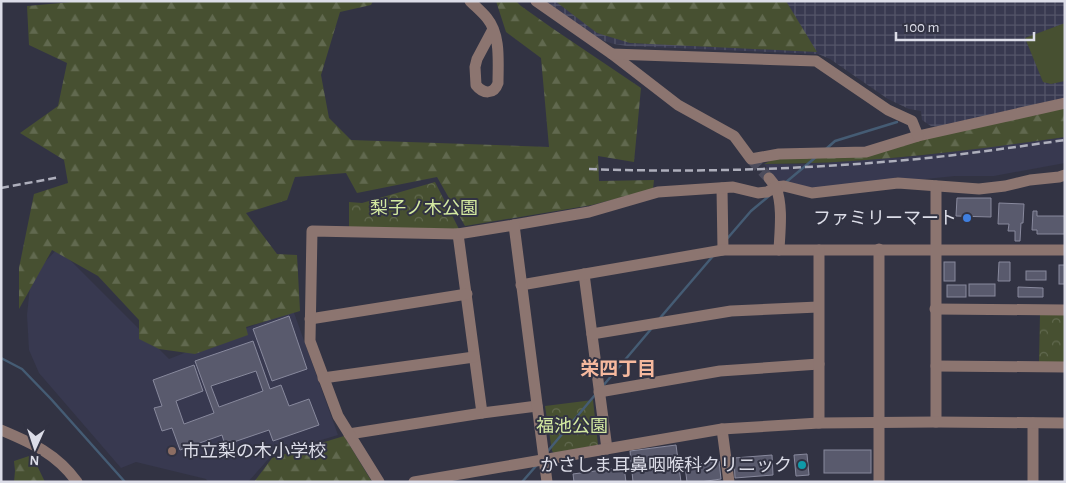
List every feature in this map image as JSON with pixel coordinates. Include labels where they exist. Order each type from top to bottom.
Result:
[{"type":"street","points":[[470,1],[488,18],[493,29],[498,47],[498,83],[493,91],[487,93],[482,92],[476,86],[475,66],[493,29]]},
{"type":"street","points":[[536,1],[612,54],[678,105],[734,136],[751,159],[779,154],[866,152],[918,136],[1065,103]]},
{"type":"street","points":[[612,54],[816,61],[888,110],[912,121],[918,136]]},
{"type":"street","points":[[773,182],[812,193],[898,183],[979,188],[1005,186],[1065,175]]},
{"type":"street","points":[[379,482],[338,416],[310,341],[312,232],[458,234],[589,212],[658,192],[733,187],[758,193],[767,192],[773,182]]},
{"type":"street","points":[[773,182],[781,206],[779,250]]},
{"type":"street","points":[[936,186],[936,422]]},
{"type":"street","points":[[722,188],[722,250]]},
{"type":"street","points":[[514,225],[547,482]]},
{"type":"street","points":[[458,234],[482,413]]},
{"type":"street","points":[[879,249],[879,482]]},
{"type":"street","points":[[521,285],[722,250],[1065,250]]},
{"type":"street","points":[[819,250],[819,423]]},
{"type":"street","points":[[584,274],[607,449]]},
{"type":"street","points":[[310,319],[467,294]]},
{"type":"street","points":[[592,334],[730,311],[818,307]]},
{"type":"street","points":[[935,310],[1065,310]]},
{"type":"street","points":[[323,378],[474,356]]},
{"type":"street","points":[[599,392],[720,371],[818,364]]},
{"type":"street","points":[[936,366],[1065,367]]},
{"type":"street","points":[[349,434],[537,406]]},
{"type":"street","points":[[414,482],[465,477],[544,459],[722,429],[819,423],[1065,423]]},
{"type":"street","points":[[1033,423],[1033,482]]},
{"type":"street","points":[[722,429],[729,482]]},
{"type":"street","points":[[1,430],[21,438],[46,452],[59,461],[77,482]]},
{"type":"shaded area","points":[[545,1],[1065,1],[1065,100],[941,127],[931,126],[922,120],[921,111],[909,109],[888,99],[830,59],[818,54],[614,44],[594,36]]},
{"type":"shaded area","points":[[1065,137],[1065,163],[994,176],[955,176],[916,180],[896,177],[892,180],[817,189],[779,183],[764,164],[805,164],[919,156]]},
{"type":"shaded area","points":[[58,248],[169,359],[293,310],[338,435],[272,455],[248,482],[208,482],[206,479],[136,462],[121,468],[39,373],[29,350],[27,315],[31,277]]},
{"type":"green space","points":[[83,1],[373,1],[371,5],[340,12],[321,75],[329,118],[351,140],[549,147],[541,58],[506,32],[496,1],[516,1],[552,28],[641,88],[634,162],[598,156],[599,181],[654,180],[653,189],[592,205],[465,226],[437,177],[357,193],[346,173],[295,177],[287,200],[246,213],[277,254],[297,255],[300,311],[246,327],[248,335],[195,354],[159,349],[139,339],[139,320],[98,276],[52,250],[19,309],[19,268],[34,194],[68,183],[64,160],[20,133],[58,106],[67,63],[29,45],[27,6]]},
{"type":"green space","points":[[555,1],[786,1],[817,52],[630,43],[597,33]]},
{"type":"green space","points":[[1065,23],[1065,81],[1051,84],[1043,82],[1025,38]]},
{"type":"green space","points":[[1065,106],[1065,137],[952,152],[877,159],[764,164],[780,156],[867,155],[918,139]]},
{"type":"green space","name":"梨子ノ木公園","points":[[435,182],[460,231],[349,229],[349,202],[362,203]]},
{"type":"green space","points":[[1040,314],[1065,314],[1065,362],[1039,362]]},
{"type":"green space","name":"福池公園","points":[[593,400],[598,445],[554,453],[552,451],[545,406]]},
{"type":"green space","points":[[344,436],[372,482],[254,482],[272,458]]},
{"type":"green space","points":[[32,455],[45,482],[14,482],[14,461]]},
{"type":"building","points":[[957,198],[991,198],[991,217],[956,216]]},
{"type":"building","points":[[999,203],[1024,204],[1020,241],[1015,241],[1015,231],[1008,231],[1009,224],[998,224]]},
{"type":"building","points":[[1033,211],[1037,211],[1037,216],[1065,216],[1065,234],[1037,234],[1037,230],[1032,230]]},
{"type":"building","points":[[944,262],[955,262],[955,281],[944,281]]},
{"type":"building","points":[[999,262],[1010,262],[1010,281],[998,281]]},
{"type":"building","points":[[1059,265],[1065,265],[1065,284],[1059,284]]},
{"type":"building","points":[[1026,271],[1046,271],[1046,280],[1026,280]]},
{"type":"building","points":[[969,284],[995,284],[995,296],[969,296]]},
{"type":"building","points":[[947,285],[966,285],[966,297],[947,297]]},
{"type":"building","points":[[1018,287],[1043,288],[1043,297],[1018,297]]},
{"type":"building","points":[[289,316],[307,369],[272,381],[253,329]]},
{"type":"building","points":[[253,341],[270,389],[281,385],[289,406],[309,399],[319,425],[273,441],[269,430],[225,445],[222,435],[180,450],[172,428],[162,431],[154,408],[162,406],[153,380],[194,365],[203,391],[176,401],[184,424],[214,413],[195,361]],"holes":[[[256,371],[263,391],[219,407],[211,386]]]},
{"type":"building","points":[[676,445],[681,482],[633,482],[630,451]]},
{"type":"building","points":[[824,450],[871,450],[871,473],[824,473]]},
{"type":"building","name":"かさしま耳鼻咽喉科クリニック","points":[[807,454],[809,475],[796,476],[794,455]]},
{"type":"building","points":[[772,455],[773,475],[735,478],[734,458]]},
{"type":"building","points":[[719,461],[721,479],[687,482],[685,466]]},
{"type":"building","points":[[624,467],[626,482],[574,482],[573,474]]},
{"type":"waterway","points":[[826,149],[835,141],[897,122]]},
{"type":"waterway","points":[[785,183],[816,157]]},
{"type":"waterway","points":[[726,240],[751,211],[769,196]]},
{"type":"waterway","points":[[660,318],[713,256]]},
{"type":"waterway","points":[[602,387],[652,328]]},
{"type":"waterway","points":[[1,358],[22,369],[125,482]]},
{"type":"waterway","points":[[547,452],[595,395]]},
{"type":"waterway","points":[[522,482],[536,466]]},
{"type":"tunnel","points":[[751,159],[769,178]]},
{"type":"railway","points":[[589,169],[713,170],[836,165],[936,157],[1065,140]]},
{"type":"railway","points":[[1,188],[60,177]]},
{"type":"place","name":"ファミリーマート","points":[[967,218]]},
{"type":"place","name":"市立梨の木小学校","points":[[172,451]]},
{"type":"place","name":"かさしま耳鼻咽喉科クリニック","points":[[802,465]]},
{"type":"district","name":"栄四丁目","points":[[618,368]]}]
